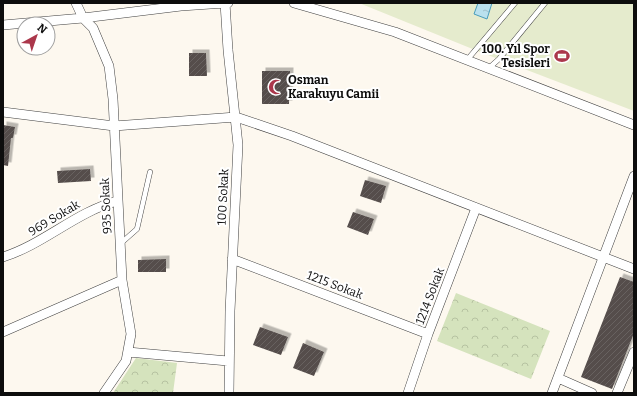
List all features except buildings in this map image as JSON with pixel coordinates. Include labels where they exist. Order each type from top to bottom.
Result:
[{"type":"street","name":"935 Sokak","points":[[76,3],[83,18],[93,28],[109,66],[114,126],[122,280],[131,334],[126,361],[104,393]]},
{"type":"street","name":"100 Sokak","points":[[225,3],[228,50],[238,144],[228,361],[229,393]]},
{"type":"street","points":[[3,25],[83,18],[181,4],[228,3]]},
{"type":"street","points":[[294,3],[395,32],[634,125]]},
{"type":"street","points":[[3,112],[114,126],[236,117],[292,136],[604,256],[634,269]]},
{"type":"street","points":[[552,393],[634,176]]},
{"type":"street","name":"969 Sokak","points":[[3,258],[34,244],[98,206],[117,201]]},
{"type":"street","name":"1214 Sokak","points":[[408,393],[428,334],[476,208]]},
{"type":"street","name":"1215 Sokak","points":[[232,259],[428,334]]},
{"type":"street","points":[[3,332],[122,280]]},
{"type":"street","points":[[128,352],[228,361]]},
{"type":"street","points":[[617,393],[634,352]]},
{"type":"street","points":[[558,378],[592,393]]},
{"type":"lane","points":[[467,60],[515,3]]},
{"type":"lane","points":[[489,68],[499,59],[545,3]]},
{"type":"lane","points":[[120,244],[137,229],[150,172]]},
{"type":"green space","name":"100. Yıl Spor Tesisleri","points":[[359,3],[634,3],[634,111],[480,52]]},
{"type":"green space","points":[[456,293],[550,331],[531,379],[437,341]]},
{"type":"green space","points":[[136,358],[177,363],[173,393],[113,393]]},
{"type":"water","points":[[478,3],[492,3],[487,19],[474,14]]},
{"type":"place","name":"100. Yıl Spor Tesisleri","points":[[562,56]]},
{"type":"place","name":"Osman Karakuyu Camii","points":[[276,87]]}]
